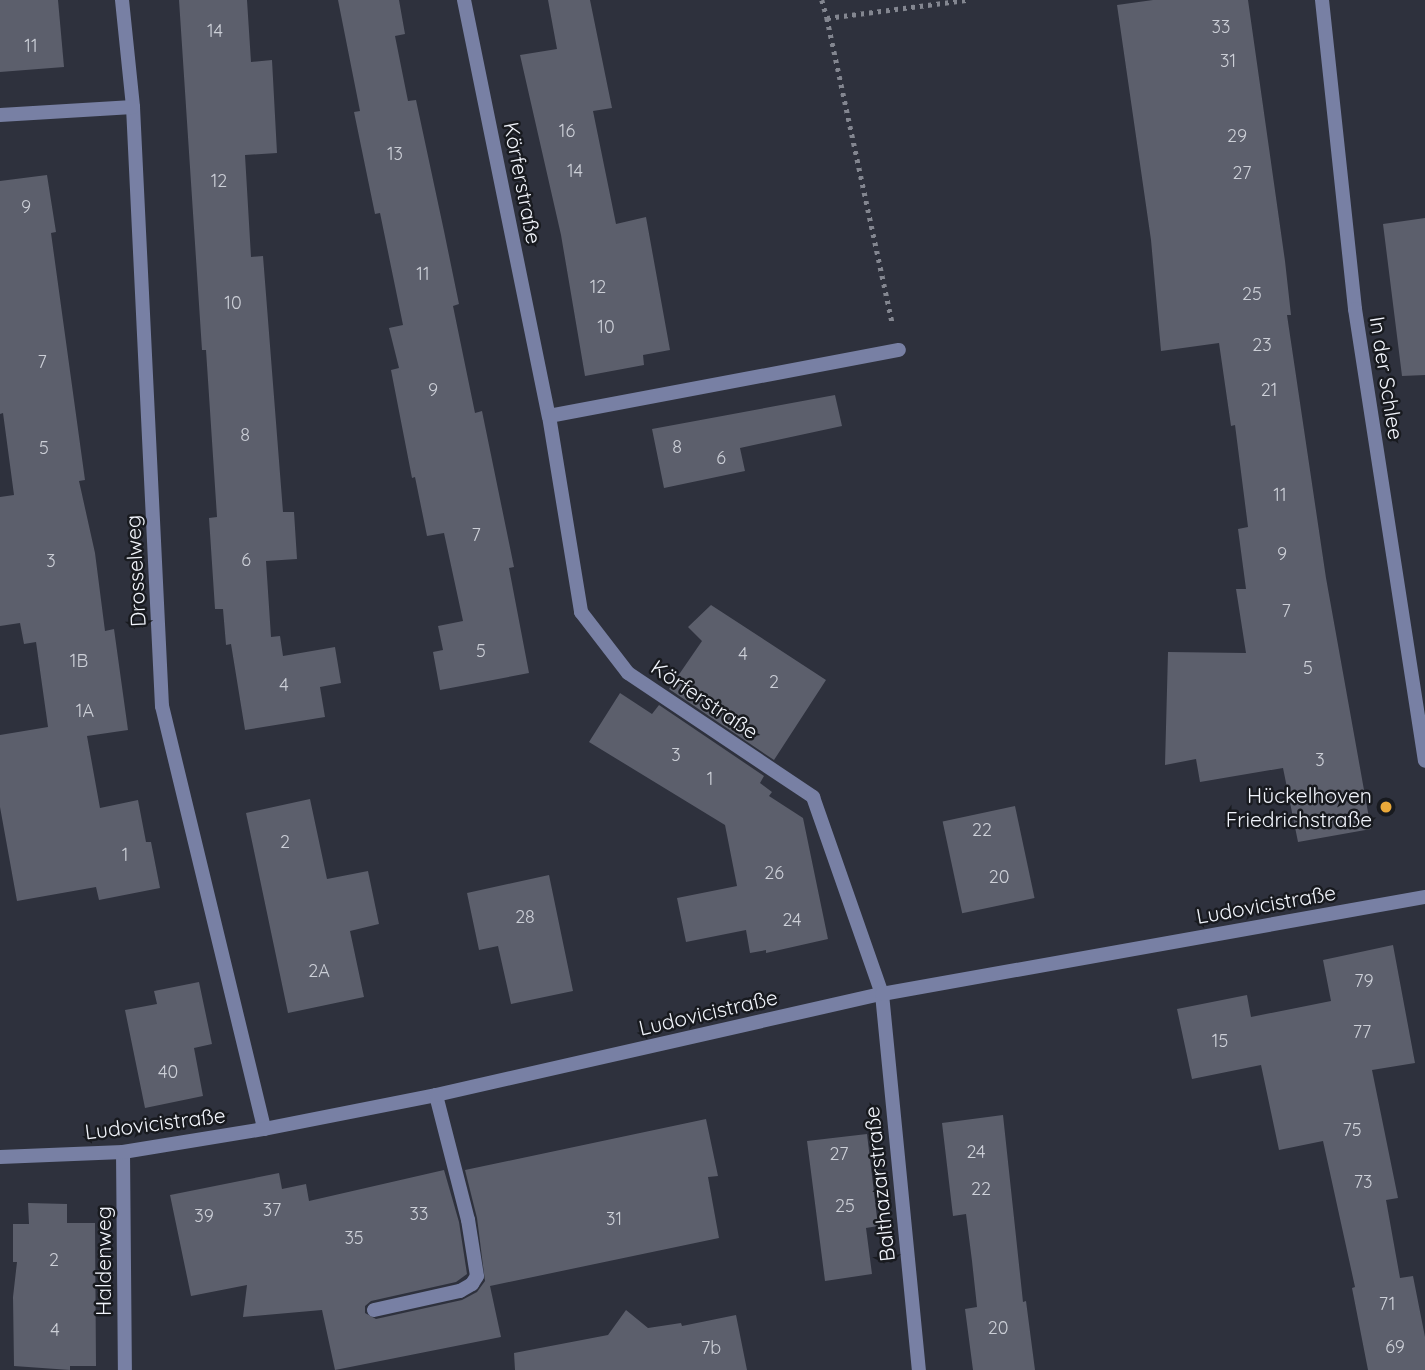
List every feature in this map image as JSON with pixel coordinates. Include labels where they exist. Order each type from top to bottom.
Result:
[{"type":"street","name":"Drosselweg","points":[[122,0],[133,107],[162,706],[264,1129]]},
{"type":"street","name":"Körferstraße","points":[[464,0],[549,416],[581,612],[628,673],[813,797],[882,994]]},
{"type":"street","name":"In der Schlee","points":[[1322,0],[1355,309],[1425,761]]},
{"type":"street","points":[[0,115],[133,107]]},
{"type":"street","points":[[549,416],[899,351]]},
{"type":"street","name":"Ludovicistraße","points":[[0,1157],[123,1152],[264,1129],[436,1095],[882,994],[1425,897]]},
{"type":"street","name":"Balthazarstraße","points":[[882,994],[919,1370]]},
{"type":"street","points":[[374,1310],[460,1291],[472,1284],[477,1276],[468,1220],[436,1095]]},
{"type":"street","name":"Haldenweg","points":[[123,1152],[125,1370]]},
{"type":"path","points":[[822,0],[899,351]]},
{"type":"path","points":[[827,18],[966,0]]},
{"type":"building","points":[[0,0],[58,0],[64,67],[0,72]]},
{"type":"building","points":[[179,0],[247,0],[251,62],[272,60],[277,153],[245,155],[251,257],[263,256],[283,512],[294,512],[297,559],[266,561],[271,637],[280,636],[283,656],[335,647],[341,683],[320,687],[325,717],[245,730],[231,644],[226,645],[223,609],[215,609],[209,518],[217,517],[206,350],[202,350]]},
{"type":"building","points":[[338,0],[399,0],[405,34],[395,36],[408,101],[416,100],[444,231],[459,304],[453,306],[475,413],[482,411],[514,567],[509,568],[529,673],[440,690],[433,652],[443,650],[438,626],[463,621],[444,533],[427,536],[415,477],[412,478],[391,370],[399,368],[389,328],[403,325],[380,213],[375,214],[354,112],[360,111]]},
{"type":"building","points":[[548,0],[590,0],[612,108],[593,111],[616,224],[646,217],[670,350],[643,355],[644,365],[585,376],[561,235],[520,55],[557,49]]},
{"type":"building","points":[[1153,0],[1248,0],[1285,261],[1291,315],[1287,315],[1326,578],[1371,829],[1298,842],[1283,768],[1200,782],[1196,759],[1165,765],[1168,652],[1246,653],[1236,589],[1246,589],[1238,529],[1248,527],[1235,425],[1231,426],[1219,343],[1161,351],[1151,240],[1117,5]]},
{"type":"building","points":[[47,175],[56,232],[51,233],[85,480],[79,481],[95,553],[105,631],[114,629],[128,730],[87,736],[100,808],[138,800],[146,842],[151,842],[160,888],[99,900],[96,887],[17,901],[0,807],[0,735],[48,727],[36,642],[24,644],[20,623],[0,626],[0,497],[14,495],[3,413],[0,414],[0,181]]},
{"type":"building","points":[[1425,218],[1425,375],[1402,376],[1383,224]]},
{"type":"building","points":[[835,395],[842,426],[740,448],[745,471],[664,488],[652,429]]},
{"type":"building","points":[[711,605],[826,680],[774,760],[669,689],[702,641],[688,627]]},
{"type":"building","points":[[620,693],[652,714],[659,705],[764,776],[760,783],[772,792],[769,796],[803,818],[828,939],[766,953],[766,950],[750,953],[746,930],[686,942],[677,898],[737,886],[725,825],[589,742]]},
{"type":"building","points":[[310,799],[327,879],[368,871],[379,924],[350,931],[364,997],[288,1013],[246,813]]},
{"type":"building","points":[[1015,806],[1035,898],[962,913],[943,821]]},
{"type":"building","points":[[549,875],[573,991],[511,1004],[498,946],[479,950],[467,893]]},
{"type":"building","points":[[1393,945],[1415,1063],[1372,1070],[1398,1198],[1386,1200],[1400,1278],[1413,1276],[1425,1337],[1425,1370],[1368,1370],[1352,1288],[1355,1287],[1323,1141],[1279,1150],[1261,1065],[1192,1079],[1177,1009],[1247,995],[1251,1017],[1331,1001],[1323,960]]},
{"type":"building","points":[[199,982],[212,1044],[194,1048],[203,1096],[145,1108],[125,1010],[157,1004],[154,991]]},
{"type":"building","points":[[1003,1115],[1023,1302],[1026,1301],[1035,1370],[973,1370],[965,1309],[977,1307],[966,1214],[953,1216],[942,1123]]},
{"type":"building","points":[[706,1119],[718,1176],[708,1177],[719,1238],[490,1286],[501,1337],[335,1370],[322,1310],[243,1317],[247,1285],[191,1296],[170,1195],[279,1173],[282,1189],[306,1184],[309,1201],[444,1170],[459,1222],[467,1274],[456,1282],[371,1301],[365,1306],[365,1313],[376,1319],[462,1300],[477,1292],[485,1281],[477,1218],[465,1170]]},
{"type":"building","points":[[867,1134],[878,1226],[866,1228],[872,1274],[825,1281],[807,1141]]},
{"type":"building","points":[[28,1203],[67,1204],[67,1223],[95,1223],[96,1366],[70,1366],[70,1370],[14,1366],[13,1297],[17,1262],[13,1262],[13,1224],[29,1224]]},
{"type":"building","points":[[626,1310],[648,1328],[681,1323],[682,1326],[736,1315],[747,1370],[515,1370],[514,1353],[608,1335]]},
{"type":"place","name":"Hückelhoven Friedrichstraße","points":[[1386,807]]}]
